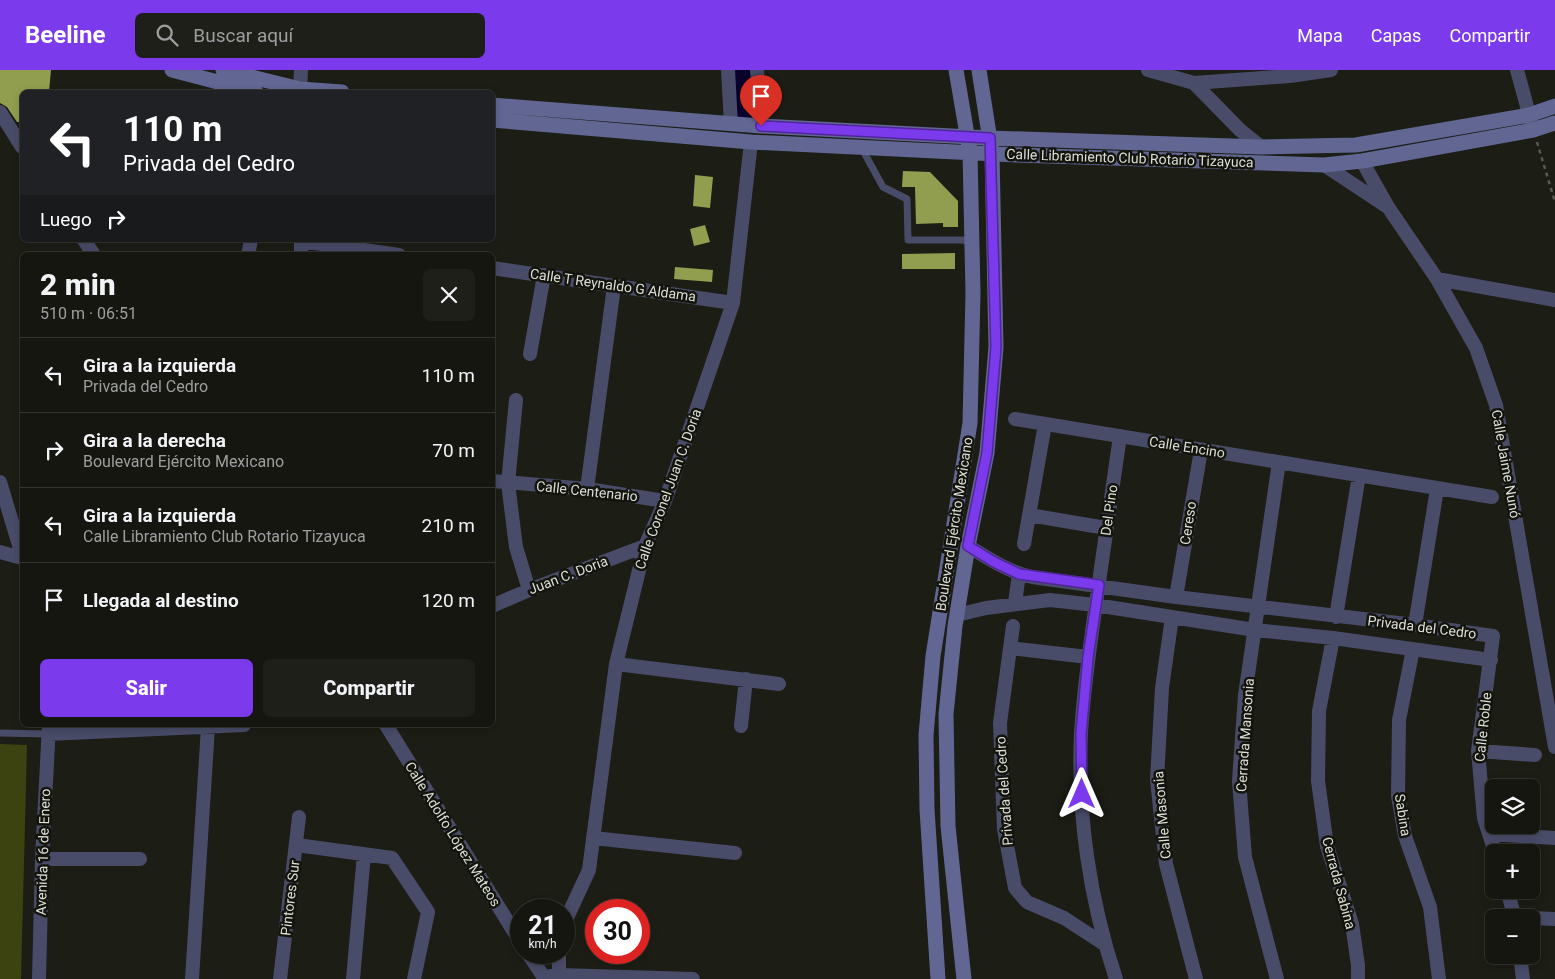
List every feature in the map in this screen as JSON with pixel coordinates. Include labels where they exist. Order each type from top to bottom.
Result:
[{"type":"main road","points":[[172,70],[248,90]]},
{"type":"main road","points":[[223,70],[296,90]]},
{"type":"main road","name":"Boulevard Ejército Mexicano","points":[[938,979],[927,809],[926,735],[933,656],[970,423],[972,246],[969,144],[956,70]]},
{"type":"main road","name":"Boulevard Ejército Mexicano","points":[[964,979],[948,826],[946,714],[957,615],[968,546],[987,453],[996,347],[991,146],[979,70]]},
{"type":"main road","name":"Calle Libramiento Club Rotario Tizayuca","points":[[495,105],[991,146],[1324,164],[1362,161],[1533,130],[1555,123]]},
{"type":"main road","name":"Calle Libramiento Club Rotario Tizayuca","points":[[991,146],[1261,147],[1356,144],[1530,115],[1555,106]]},
{"type":"main road","name":"Calle Libramiento Club Rotario Tizayuca","points":[[495,120],[751,142],[861,147],[969,144]]},
{"type":"street","points":[[300,90],[301,70]]},
{"type":"street","points":[[728,70],[731,124]]},
{"type":"street","points":[[757,70],[761,126]]},
{"type":"street","points":[[1148,70],[1191,78],[1290,76],[1331,70]]},
{"type":"street","points":[[1517,70],[1533,130]]},
{"type":"street","points":[[1191,78],[1240,130],[1261,147]]},
{"type":"street","points":[[0,112],[20,144]]},
{"type":"street","name":"Calle Coronel Juan C. Doria","points":[[575,900],[589,870],[616,664],[645,546],[666,501],[733,303],[751,142]]},
{"type":"street","name":"Calle Jaime Nunó","points":[[1362,161],[1388,207],[1437,279],[1476,348],[1496,405],[1555,747]]},
{"type":"street","name":"Calle Jaime Nunó","points":[[1324,164],[1388,207]]},
{"type":"street","points":[[301,245],[370,252]]},
{"type":"street","name":"Calle T Reynaldo G Aldama","points":[[495,268],[733,303]]},
{"type":"street","points":[[530,354],[544,276]]},
{"type":"street","points":[[1437,279],[1555,300]]},
{"type":"street","points":[[587,489],[614,286]]},
{"type":"street","points":[[516,400],[508,483],[516,547],[530,590]]},
{"type":"street","name":"Calle Encino","points":[[1015,419],[1492,497]]},
{"type":"street","points":[[1024,544],[1045,424]]},
{"type":"street","name":"Del Pino","points":[[1095,605],[1120,436]]},
{"type":"street","name":"Cereso","points":[[1176,597],[1201,450]]},
{"type":"street","points":[[1258,607],[1279,462]]},
{"type":"street","points":[[1336,617],[1359,475]]},
{"type":"street","name":"Calle Centenario","points":[[495,481],[587,489],[666,501]]},
{"type":"street","points":[[0,482],[20,549]]},
{"type":"street","points":[[1415,625],[1437,489]]},
{"type":"street","points":[[1029,515],[1106,528]]},
{"type":"street","name":"Juan C. Doria","points":[[495,605],[645,546]]},
{"type":"street","name":"Privada del Cedro","points":[[957,615],[1015,603],[1050,600],[1095,605],[1255,630],[1334,638],[1491,660],[1493,636],[1176,597],[1019,574],[994,562],[968,546]]},
{"type":"street","points":[[0,552],[20,556]]},
{"type":"street","points":[[1015,603],[1019,574]]},
{"type":"street","points":[[1050,600],[1054,578]]},
{"type":"street","points":[[1095,605],[1081,734],[1082,794],[1089,870],[1104,944],[1116,979]]},
{"type":"street","name":"Cerrada Mansonia","points":[[1258,607],[1245,695],[1239,781],[1246,857],[1277,979]]},
{"type":"street","name":"Calle Masonia","points":[[1172,617],[1162,688],[1157,780],[1166,864],[1196,979]]},
{"type":"street","name":"Privada del Cedro","points":[[1013,626],[1000,723],[1004,830],[1015,888],[1028,902],[1064,918],[1104,944]]},
{"type":"street","name":"Cerrada Sabina","points":[[1334,638],[1319,711],[1318,781],[1326,846],[1352,924],[1358,965],[1358,979]]},
{"type":"street","points":[[1010,648],[1088,657]]},
{"type":"street","name":"Sabina","points":[[1413,649],[1399,720],[1398,796],[1405,836],[1430,907],[1439,979]]},
{"type":"street","name":"Calle Roble","points":[[1485,821],[1478,751],[1491,660]]},
{"type":"street","points":[[616,664],[779,684]]},
{"type":"street","points":[[741,726],[746,679]]},
{"type":"street","points":[[49,729],[208,727],[192,979]]},
{"type":"street","name":"Calle Adolfo López Mateos","points":[[387,727],[510,925]]},
{"type":"street","name":"Avenida 16 de Enero","points":[[39,979],[42,860],[49,729]]},
{"type":"street","points":[[1478,751],[1535,755]]},
{"type":"street","name":"Pintores Sur","points":[[280,979],[299,817]]},
{"type":"street","points":[[1489,834],[1555,838]]},
{"type":"street","name":"Calle Roble","points":[[1489,834],[1492,844]]},
{"type":"street","points":[[593,838],[736,853]]},
{"type":"street","points":[[297,845],[392,858],[428,912],[414,979]]},
{"type":"street","points":[[352,979],[364,854]]},
{"type":"street","points":[[42,860],[140,859]]},
{"type":"street","points":[[1540,918],[1555,919]]},
{"type":"street","points":[[535,964],[545,978],[559,975],[693,979]]},
{"type":"street","points":[[559,964],[559,975]]},
{"type":"street","points":[[1521,964],[1523,979]]},
{"type":"lane","points":[[861,147],[884,187],[907,199],[908,240],[964,240],[972,246]]},
{"type":"lane","points":[[0,733],[49,729]]},
{"type":"path","points":[[1533,130],[1555,202]]},
{"type":"green space","points":[[0,744],[27,745],[21,979],[0,979]]},
{"type":"building","points":[[0,70],[51,70],[49,90],[20,90],[20,122],[17,122],[7,107],[0,103]]},
{"type":"building","points":[[903,171],[930,172],[958,201],[958,227],[943,227],[943,223],[916,224],[915,187],[902,187]]},
{"type":"building","points":[[695,175],[713,177],[710,208],[693,206]]},
{"type":"building","points":[[705,225],[710,242],[694,246],[690,229]]},
{"type":"building","points":[[955,253],[955,269],[902,269],[902,254]]},
{"type":"building","points":[[675,267],[713,270],[712,282],[674,279]]},
{"type":"waterway","points":[[739,70],[741,112]]},
{"type":"route","points":[[761,126],[990,138],[992,153],[996,347],[987,453],[968,546],[994,562],[1019,574],[1099,585],[1088,657],[1081,734],[1082,794]]}]
